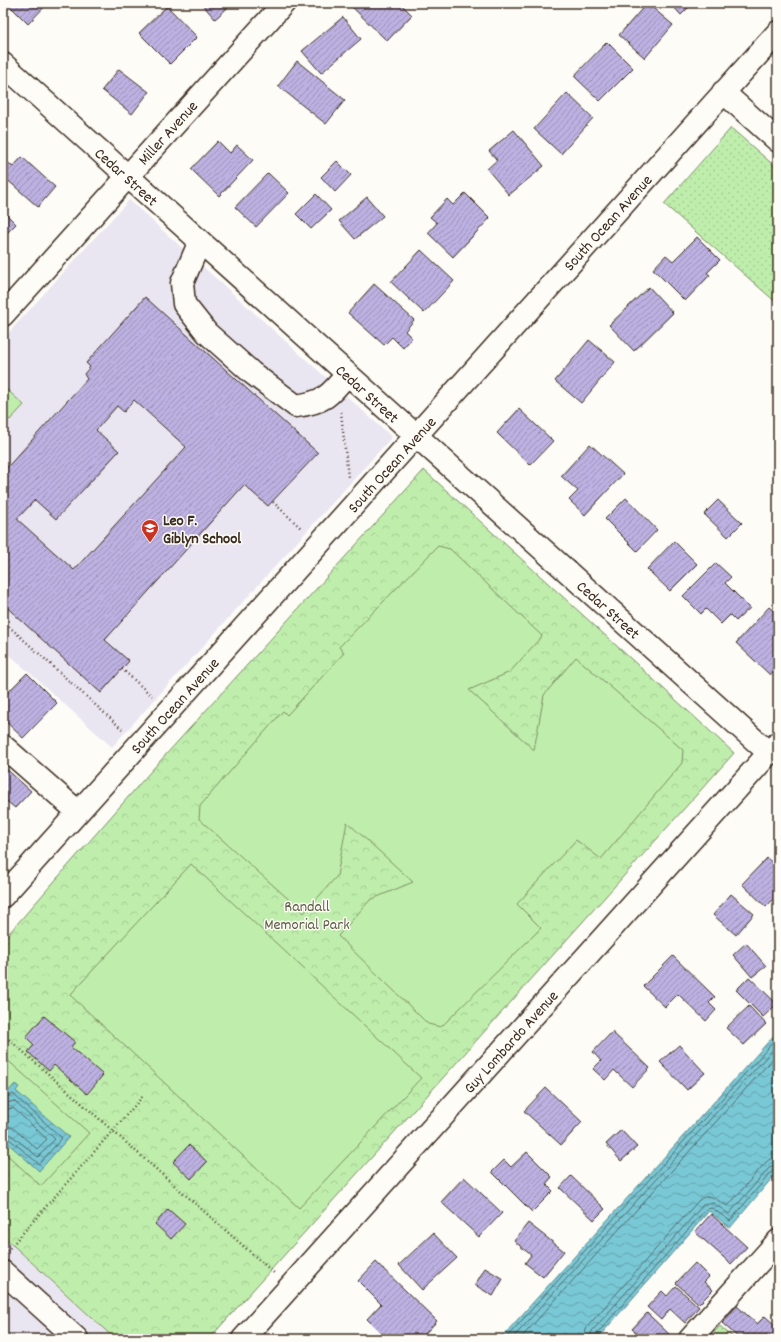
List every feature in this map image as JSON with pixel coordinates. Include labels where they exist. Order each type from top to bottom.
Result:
[{"type":"street","name":"Miller Avenue","points":[[3,315],[284,3]]},
{"type":"street","name":"South Ocean Avenue","points":[[3,896],[778,32]]},
{"type":"street","name":"Cedar Street","points":[[3,64],[416,436],[773,748]]},
{"type":"street","points":[[723,92],[778,142]]},
{"type":"street","points":[[200,241],[182,283],[184,304],[207,333],[252,373],[296,406],[317,403],[331,393],[347,374]]},
{"type":"street","points":[[3,746],[78,812]]},
{"type":"street","name":"Guy Lombardo Avenue","points":[[243,1339],[773,748]]},
{"type":"street","points":[[690,1339],[778,1241]]},
{"type":"street","points":[[3,1272],[77,1339]]},
{"type":"path","points":[[341,409],[348,478]]},
{"type":"path","points":[[273,502],[302,529]]},
{"type":"path","points":[[3,621],[122,729]]},
{"type":"path","points":[[122,669],[152,696]]},
{"type":"path","points":[[3,1034],[290,1287]]},
{"type":"path","points":[[3,1255],[144,1095]]},
{"type":"shaded area","name":"Leo F. Giblyn School","points":[[129,200],[392,437],[112,747],[3,649],[3,339]]},
{"type":"shaded area","points":[[3,1236],[115,1339],[3,1339]]},
{"type":"green space","points":[[731,128],[778,169],[778,304],[664,204]]},
{"type":"green space","points":[[3,386],[24,405],[10,420],[3,414]]},
{"type":"green space","name":"Randall Memorial Park","points":[[424,470],[734,753],[209,1339],[115,1339],[3,1236],[3,940],[151,771]]},
{"type":"green space","points":[[438,546],[450,549],[542,636],[510,672],[469,690],[534,750],[544,695],[576,657],[683,750],[682,763],[601,859],[576,840],[517,904],[541,928],[441,1027],[428,1024],[338,936],[370,900],[413,882],[347,822],[337,876],[304,913],[199,819],[200,806],[283,711],[287,715],[344,653],[339,647]]},
{"type":"green space","points":[[191,864],[421,1078],[299,1208],[70,995]]},
{"type":"green space","points":[[3,1056],[89,1133],[41,1186],[3,1151]]},
{"type":"green space","points":[[720,1326],[735,1339],[708,1339]]},
{"type":"water","points":[[778,1031],[778,1171],[730,1228],[709,1211],[597,1339],[500,1339]]},
{"type":"water","points":[[15,1084],[19,1087],[16,1091],[69,1137],[39,1171],[3,1139],[3,1097]]},
{"type":"building","points":[[7,3],[48,3],[28,24]]},
{"type":"building","points":[[201,3],[233,3],[215,19]]},
{"type":"building","points":[[348,3],[400,3],[412,15],[387,41]]},
{"type":"building","points":[[647,3],[673,25],[645,58],[619,35]]},
{"type":"building","points":[[670,3],[693,3],[681,15]]},
{"type":"building","points":[[167,6],[197,37],[170,64],[139,33]]},
{"type":"building","points":[[343,17],[361,39],[321,73],[302,51]]},
{"type":"building","points":[[607,42],[633,68],[600,101],[574,76]]},
{"type":"building","points":[[297,61],[345,100],[326,124],[278,86]]},
{"type":"building","points":[[119,69],[149,92],[132,114],[102,90]]},
{"type":"building","points":[[567,93],[593,118],[561,154],[534,129]]},
{"type":"building","points":[[514,130],[544,166],[509,195],[487,169],[497,160],[489,151]]},
{"type":"building","points":[[218,141],[230,153],[237,145],[253,160],[219,196],[191,169]]},
{"type":"building","points":[[22,157],[55,187],[38,207],[3,176],[3,163],[5,160],[13,167]]},
{"type":"building","points":[[337,161],[351,175],[335,192],[321,177]]},
{"type":"building","points":[[268,173],[289,193],[256,227],[235,207]]},
{"type":"building","points":[[465,193],[490,218],[453,257],[428,233],[437,223],[430,217],[447,199],[453,205]]},
{"type":"building","points":[[316,194],[331,210],[311,229],[296,214]]},
{"type":"building","points":[[367,197],[383,216],[355,239],[339,221]]},
{"type":"building","points":[[3,211],[16,224],[3,237]]},
{"type":"building","points":[[697,237],[720,260],[707,273],[710,275],[685,301],[653,269],[666,255],[673,261]]},
{"type":"building","points":[[421,250],[454,281],[424,313],[391,282]]},
{"type":"building","points":[[374,284],[414,320],[405,331],[412,338],[403,348],[392,337],[384,345],[348,313]]},
{"type":"building","points":[[649,287],[673,313],[634,351],[609,325]]},
{"type":"building","points":[[145,297],[318,453],[268,506],[244,485],[105,640],[129,661],[101,693],[3,604],[3,472],[87,379],[84,374],[90,367],[86,363]],"holes":[[[134,400],[186,447],[74,570],[17,519],[35,500],[56,519],[119,451],[96,430],[117,406],[124,412]]]},
{"type":"building","points":[[589,340],[615,362],[581,403],[555,381]]},
{"type":"building","points":[[519,409],[553,441],[530,465],[497,433]]},
{"type":"building","points":[[590,444],[623,474],[585,515],[569,500],[578,491],[561,476]]},
{"type":"building","points":[[626,498],[657,530],[637,551],[605,519]]},
{"type":"building","points":[[718,500],[742,523],[728,537],[704,514]]},
{"type":"building","points":[[674,541],[697,564],[670,591],[647,569]]},
{"type":"building","points":[[716,563],[731,577],[725,583],[750,608],[736,621],[730,615],[721,624],[706,609],[701,614],[683,596]]},
{"type":"building","points":[[769,607],[778,615],[778,621],[773,626],[778,631],[778,666],[770,675],[736,643]]},
{"type":"building","points":[[27,673],[57,703],[23,738],[3,719],[3,697]]},
{"type":"building","points":[[3,766],[31,791],[15,808],[3,798]]},
{"type":"building","points":[[767,858],[778,868],[778,894],[766,907],[742,884]]},
{"type":"building","points":[[731,894],[754,914],[736,935],[713,915]]},
{"type":"building","points":[[746,943],[766,966],[752,977],[733,955]]},
{"type":"building","points":[[673,956],[715,997],[709,1003],[716,1010],[706,1021],[678,994],[665,1007],[643,986]]},
{"type":"building","points":[[749,977],[777,1004],[763,1017],[736,990]]},
{"type":"building","points":[[749,1006],[766,1024],[744,1045],[726,1028]]},
{"type":"building","points":[[44,1016],[75,1042],[71,1047],[103,1075],[87,1094],[54,1065],[49,1071],[28,1052],[34,1045],[26,1037]]},
{"type":"building","points":[[612,1032],[650,1068],[632,1087],[614,1070],[605,1080],[593,1069],[601,1061],[593,1052]]},
{"type":"building","points":[[679,1045],[705,1073],[687,1090],[660,1062]]},
{"type":"building","points":[[546,1088],[582,1122],[561,1145],[524,1111]]},
{"type":"building","points":[[621,1130],[637,1147],[621,1161],[606,1144]]},
{"type":"building","points":[[189,1145],[207,1162],[191,1179],[173,1162]]},
{"type":"building","points":[[527,1152],[552,1177],[546,1184],[553,1191],[532,1212],[492,1172],[504,1160],[511,1167]]},
{"type":"building","points":[[571,1176],[605,1209],[594,1220],[560,1188]]},
{"type":"building","points":[[464,1177],[502,1213],[479,1237],[441,1202]]},
{"type":"building","points":[[168,1209],[185,1224],[171,1239],[155,1224]]},
{"type":"building","points":[[711,1214],[747,1247],[731,1264],[695,1232]]},
{"type":"building","points":[[528,1223],[564,1251],[543,1277],[525,1263],[531,1255],[514,1241]]},
{"type":"building","points":[[433,1233],[457,1258],[422,1290],[399,1265]]},
{"type":"building","points":[[376,1262],[437,1321],[420,1339],[387,1339],[367,1319],[381,1304],[358,1281]]},
{"type":"building","points":[[695,1263],[709,1277],[704,1282],[713,1290],[699,1304],[676,1283]]},
{"type":"building","points":[[485,1268],[503,1279],[493,1296],[475,1285]]},
{"type":"building","points":[[676,1286],[699,1307],[685,1323],[670,1309],[661,1320],[647,1307],[662,1291],[667,1296]]},
{"type":"building","points":[[737,1306],[757,1324],[765,1316],[778,1328],[778,1339],[740,1339],[722,1323]]},
{"type":"building","points":[[647,1313],[670,1335],[666,1339],[643,1339],[632,1329]]},
{"type":"place","name":"Leo F. Giblyn School","points":[[150,543]]}]
